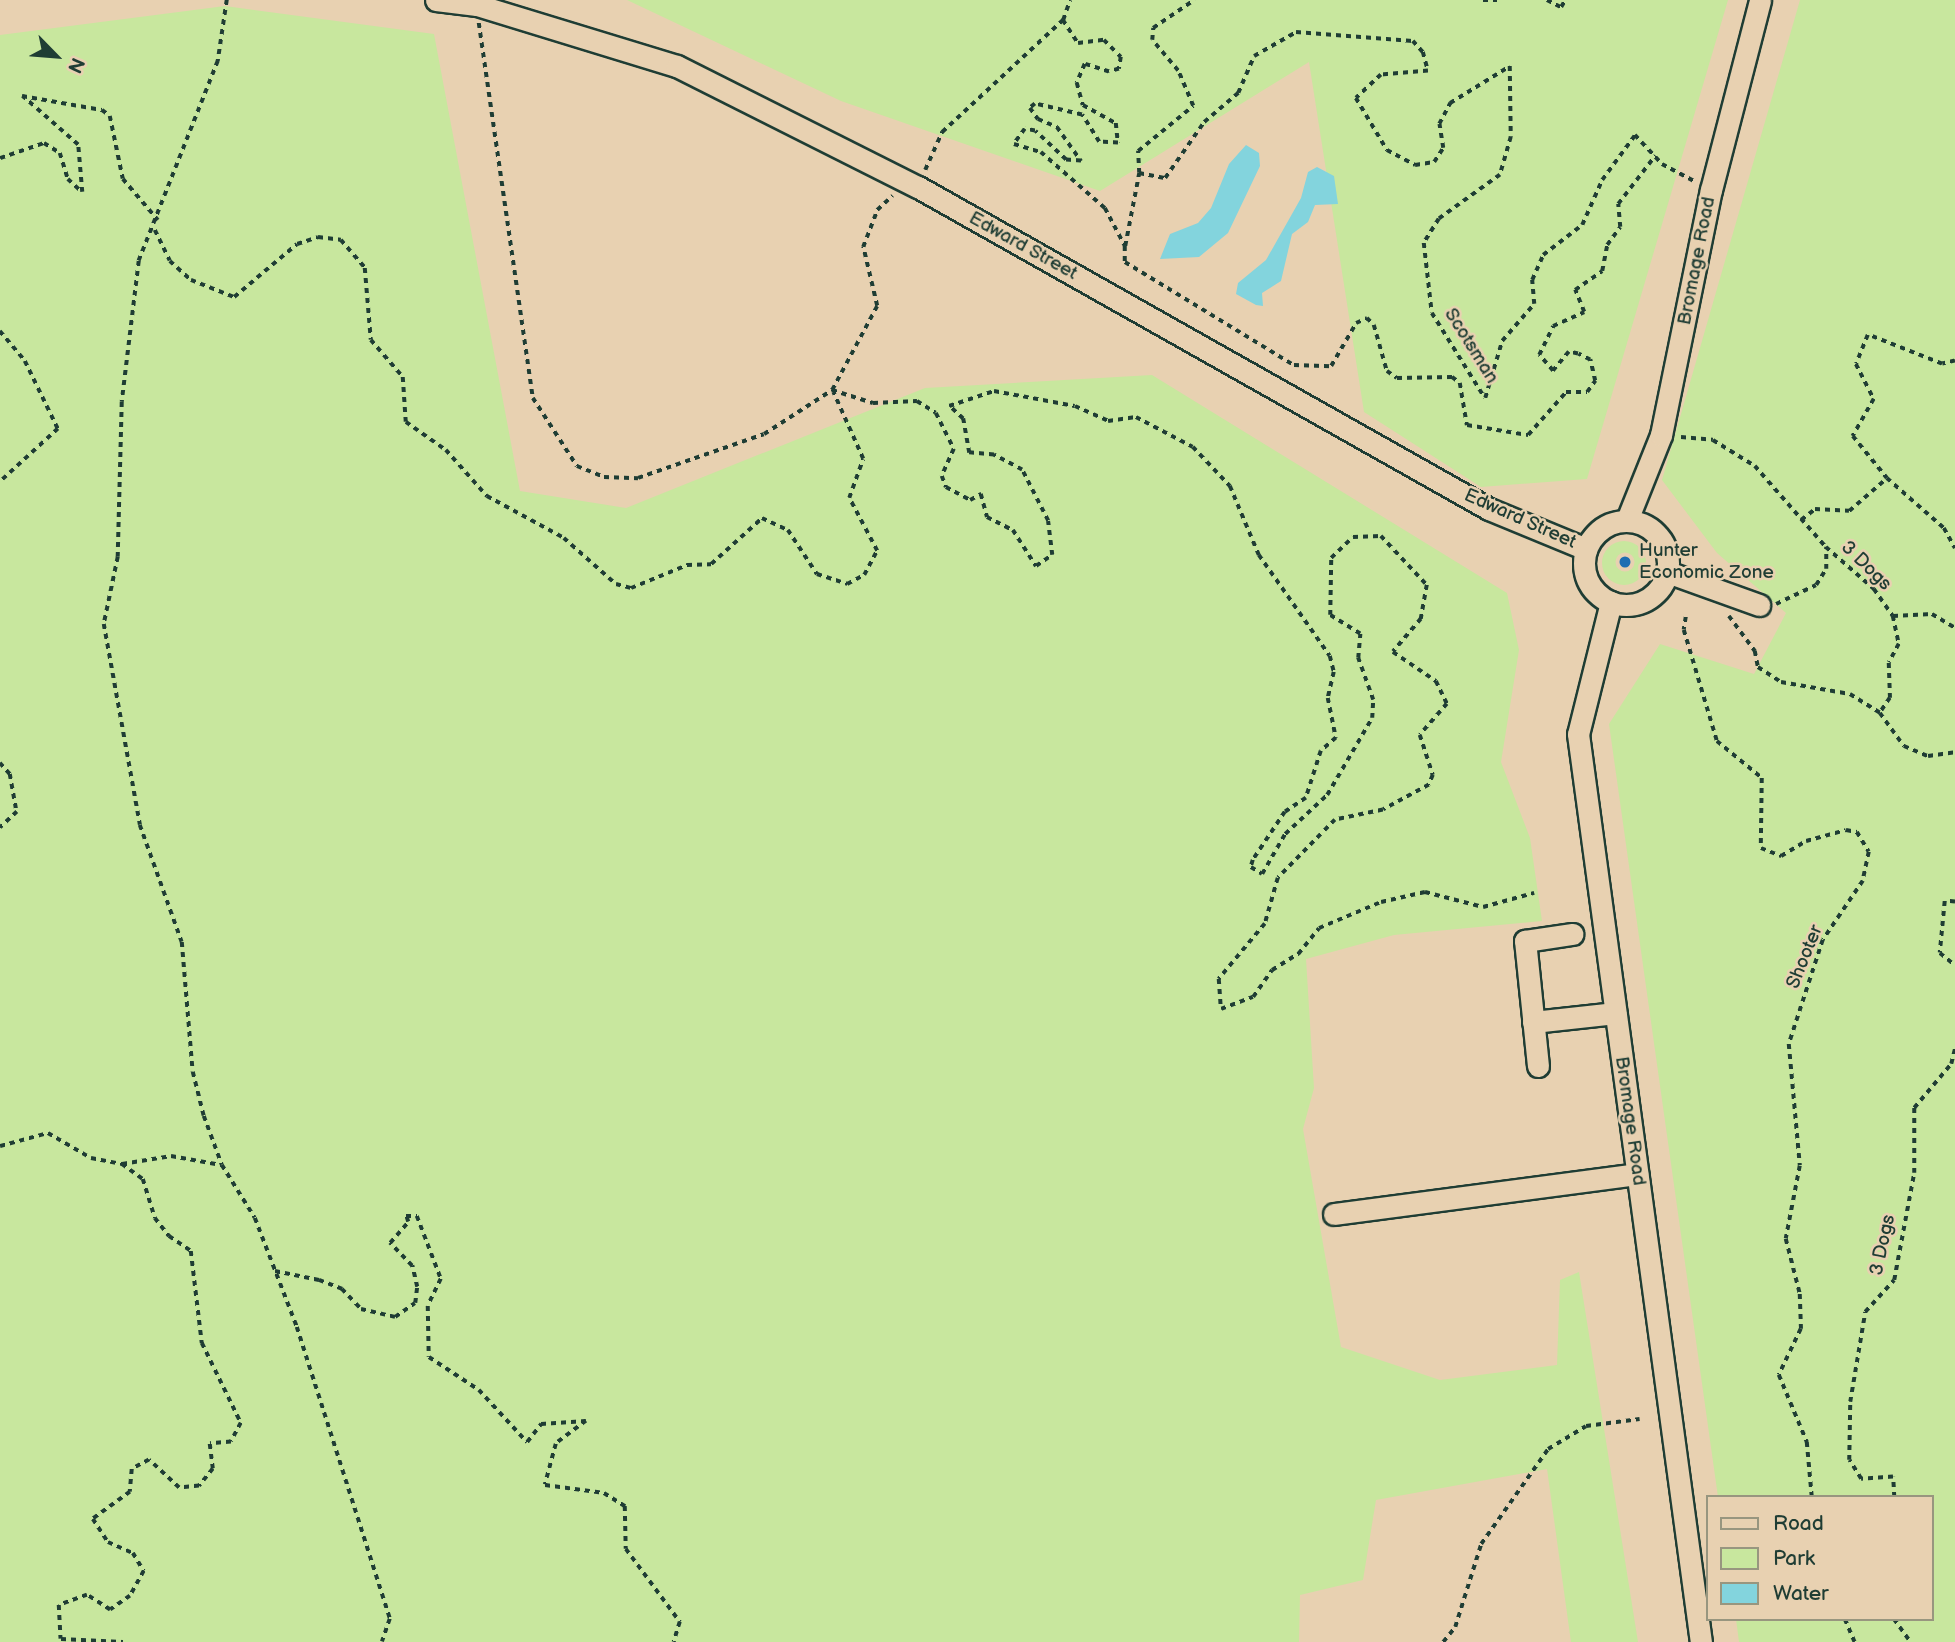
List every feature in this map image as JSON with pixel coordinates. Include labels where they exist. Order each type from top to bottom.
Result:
[{"type":"street","name":"Edward Street","points":[[436,0],[477,5],[677,66],[918,187],[1489,509],[1586,549]]},
{"type":"street","name":"Bromage Road","points":[[1627,520],[1661,435],[1711,190],[1760,0]]},
{"type":"street","points":[[1627,520],[1654,531],[1666,550],[1667,572],[1651,596],[1611,602],[1585,575],[1586,549],[1602,528],[1627,520]]},
{"type":"street","points":[[1667,572],[1759,605]]},
{"type":"street","name":"Bromage Road","points":[[1611,602],[1577,734],[1701,1642]]},
{"type":"street","points":[[1538,1066],[1525,941],[1572,934]]},
{"type":"street","points":[[1533,1022],[1616,1013]]},
{"type":"street","points":[[1334,1214],[1637,1174]]},
{"type":"path","points":[[227,0],[218,61],[155,230],[139,261],[122,402],[118,557],[104,624],[140,825],[182,942],[193,1073],[222,1165],[255,1219],[275,1271],[390,1619],[382,1642]]},
{"type":"path","points":[[918,187],[942,132],[1063,20],[1069,0]]},
{"type":"path","points":[[1194,0],[1153,28],[1152,40],[1178,71],[1193,106],[1138,151],[1139,173],[1125,246],[1125,262],[1139,274],[1294,365],[1331,366],[1356,323],[1367,318],[1374,324],[1387,371],[1397,378],[1452,377],[1460,383],[1467,425],[1528,435],[1566,392],[1587,392],[1595,381],[1590,360],[1578,354],[1569,352],[1552,371],[1539,355],[1553,326],[1584,313],[1575,290],[1602,271],[1607,244],[1620,227],[1618,204],[1655,156]]},
{"type":"path","points":[[1483,0],[1497,0]]},
{"type":"path","points":[[1547,0],[1561,7],[1565,0]]},
{"type":"path","points":[[477,5],[533,398],[577,466],[604,477],[638,478],[764,434],[832,390],[877,306],[863,247],[877,209],[894,194]]},
{"type":"path","points":[[1063,20],[1078,43],[1104,40],[1121,57],[1119,69],[1109,72],[1084,64],[1077,83],[1083,105],[1116,123],[1118,143],[1099,142],[1082,115],[1035,104],[1030,108],[1038,119],[1057,127],[1081,161],[1066,160],[1035,131],[1025,129],[1014,144],[1041,152],[1105,208],[1125,246]]},
{"type":"path","name":"Scotsman","points":[[1139,173],[1165,178],[1204,122],[1238,93],[1254,56],[1296,32],[1413,41],[1423,52],[1429,71],[1381,75],[1356,98],[1387,150],[1415,165],[1434,162],[1443,148],[1439,124],[1450,103],[1510,66],[1511,136],[1500,176],[1439,219],[1424,243],[1432,313],[1485,398],[1502,341],[1534,304],[1532,280],[1543,255],[1582,225],[1602,180],[1635,135],[1655,156],[1711,190]]},
{"type":"path","points":[[0,158],[44,143],[60,153],[68,179],[82,192],[78,145],[22,96],[102,110],[110,116],[123,179],[158,220]]},
{"type":"path","points":[[155,230],[170,261],[191,280],[234,297],[297,244],[331,236],[341,240],[365,268],[371,340],[403,377],[406,422],[446,450],[487,496],[564,538],[616,584],[631,588],[687,565],[711,564],[762,518],[788,530],[817,573],[847,584],[864,575],[877,551],[849,498],[863,459],[832,390]]},
{"type":"path","points":[[0,331],[25,361],[58,429],[0,482]]},
{"type":"path","points":[[1955,361],[1942,364],[1868,335],[1858,350],[1856,364],[1874,398],[1853,436],[1887,478],[1928,512],[1955,548]]},
{"type":"path","points":[[832,390],[873,403],[916,401],[936,413],[954,449],[942,475],[946,486],[970,500],[981,494],[987,517],[1013,530],[1036,566],[1052,555],[1048,521],[1022,470],[994,455],[969,453],[963,419],[949,406],[994,390],[1075,406],[1108,421],[1136,417],[1193,447],[1230,486],[1259,555],[1330,656],[1334,673],[1328,698],[1336,711],[1336,738],[1321,751],[1306,798],[1267,834],[1251,867],[1262,874],[1285,834],[1327,795],[1372,718],[1373,700],[1358,658],[1360,634],[1330,615],[1331,558],[1353,537],[1381,536],[1427,585],[1421,619],[1393,652],[1443,688],[1443,713],[1420,735],[1433,775],[1429,785],[1383,810],[1335,820],[1278,878],[1265,924],[1246,939],[1219,979],[1221,1009],[1253,997],[1279,963],[1298,954],[1319,928],[1381,902],[1425,892],[1483,907],[1534,893]]},
{"type":"path","name":"3 Dogs","points":[[1661,435],[1713,440],[1755,466],[1826,547],[1874,589],[1893,616],[1899,644],[1889,663],[1890,698],[1880,713]]},
{"type":"path","points":[[1801,520],[1815,509],[1849,511],[1887,478]]},
{"type":"path","points":[[1759,605],[1777,604],[1816,586],[1826,569],[1826,547]]},
{"type":"path","points":[[1723,610],[1750,643],[1758,667],[1782,682],[1850,694],[1880,713],[1904,746],[1928,756],[1955,752]]},
{"type":"path","points":[[1893,616],[1932,614],[1955,628]]},
{"type":"path","name":"Shooter","points":[[1686,617],[1684,630],[1717,741],[1762,778],[1761,848],[1781,856],[1806,841],[1846,830],[1857,832],[1869,852],[1863,881],[1823,940],[1789,1044],[1800,1166],[1786,1239],[1797,1272],[1801,1329],[1779,1375],[1807,1442],[1812,1495]]},
{"type":"path","points":[[0,763],[10,774],[16,813],[0,828]]},
{"type":"path","points":[[1955,902],[1945,901],[1940,953],[1955,965]]},
{"type":"path","name":"3 Dogs","points":[[1894,1495],[1893,1477],[1861,1479],[1849,1460],[1850,1402],[1865,1312],[1894,1280],[1914,1173],[1914,1108],[1951,1063],[1955,1048]]},
{"type":"path","points":[[0,1146],[48,1133],[91,1158],[122,1164],[171,1156],[222,1165]]},
{"type":"path","points":[[122,1164],[143,1179],[155,1218],[169,1236],[191,1251],[202,1343],[233,1394],[241,1423],[231,1442],[210,1444],[213,1469],[199,1486],[180,1488],[149,1460],[132,1469],[130,1492],[93,1519],[108,1542],[133,1553],[144,1571],[130,1596],[110,1610],[87,1595],[59,1605],[61,1639],[123,1642]]},
{"type":"path","points":[[275,1271],[319,1280],[342,1289],[361,1309],[395,1317],[415,1303],[417,1287],[412,1266],[390,1243],[408,1222],[406,1216],[417,1216],[441,1279],[428,1306],[429,1357],[479,1390],[527,1443],[541,1424],[586,1422],[556,1444],[545,1485],[604,1493],[625,1506],[626,1549],[680,1622],[674,1642]]},
{"type":"path","points":[[1443,1642],[1455,1626],[1480,1544],[1548,1449],[1586,1426],[1640,1419]]},
{"type":"path","points":[[1846,1621],[1855,1642]]},
{"type":"path","points":[[1895,1621],[1911,1642]]},
{"type":"green space","points":[[627,0],[1728,0],[1587,479],[1481,487],[1364,412],[1309,62],[1100,191],[841,101]]},
{"type":"green space","points":[[1800,0],[1955,0],[1955,1642],[1739,1642],[1736,1621],[1934,1621],[1934,1495],[1718,1495],[1609,724],[1660,644],[1754,674],[1786,613],[1717,553],[1662,480]]},
{"type":"green space","points":[[225,6],[434,34],[520,491],[626,508],[925,388],[1152,375],[1507,593],[1519,650],[1501,762],[1530,838],[1542,921],[1394,935],[1306,959],[1314,1088],[1303,1129],[1341,1347],[1440,1380],[1557,1365],[1560,1280],[1579,1272],[1638,1642],[1571,1642],[1547,1469],[1376,1500],[1363,1580],[1300,1595],[1299,1642],[0,1642],[0,35]]},
{"type":"green space","points":[[1624,541],[1640,547],[1646,563],[1640,579],[1624,585],[1608,579],[1602,563],[1608,547]]},
{"type":"water","points":[[1246,145],[1259,153],[1260,166],[1228,233],[1199,257],[1160,259],[1170,234],[1198,223],[1211,208],[1229,164]]},
{"type":"water","points":[[1317,167],[1334,176],[1338,204],[1315,205],[1308,222],[1292,234],[1281,281],[1262,293],[1263,306],[1256,305],[1236,294],[1238,283],[1266,260],[1301,198],[1308,172]]},
{"type":"place","name":"Hunter Economic Zone","points":[[1625,562]]}]
